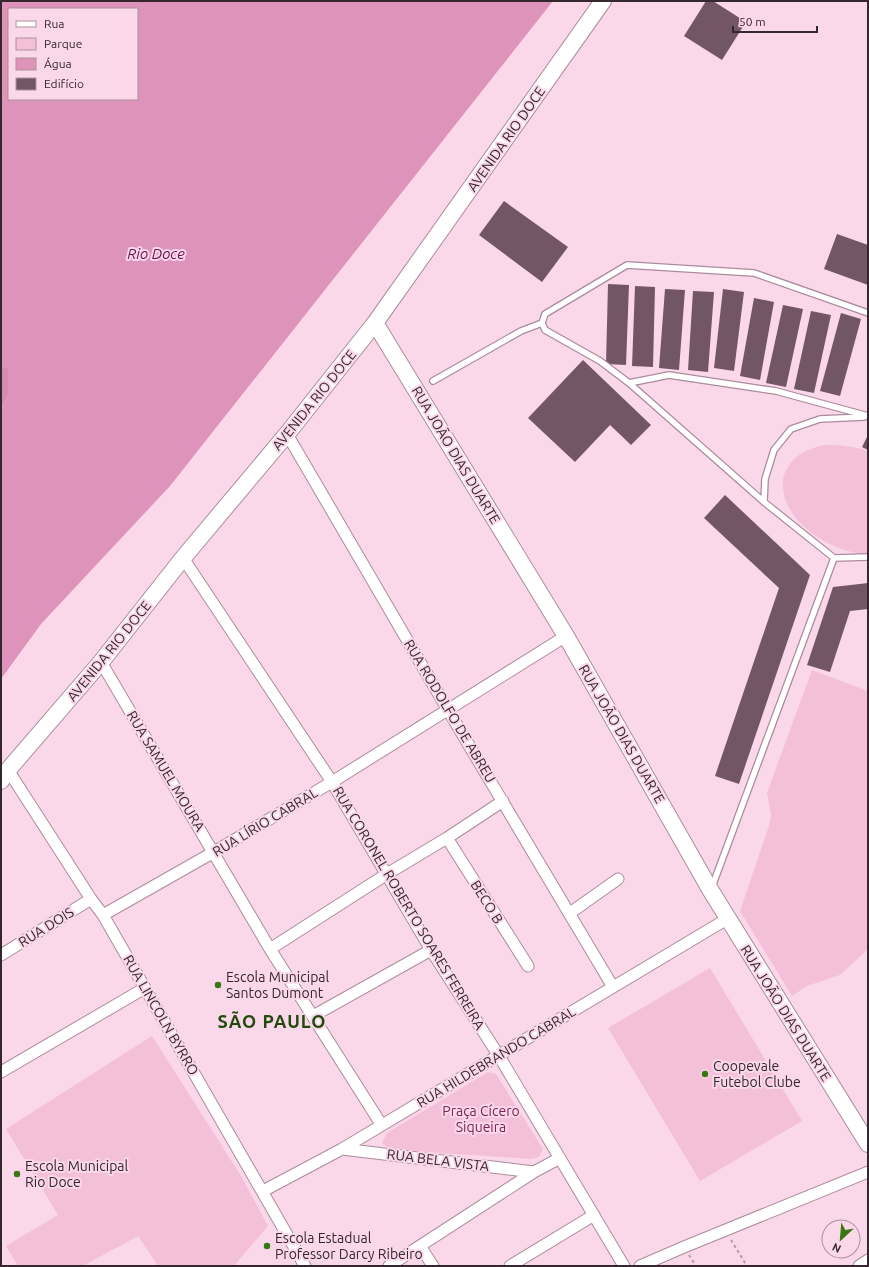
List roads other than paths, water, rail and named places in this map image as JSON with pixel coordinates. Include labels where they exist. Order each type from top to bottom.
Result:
[{"type":"street","name":"AVENIDA RIO DOCE","points":[[5,776],[102,662],[183,558],[287,434],[375,323],[603,1]]},
{"type":"street","name":"RUA JOÃO DIAS DUARTE","points":[[375,323],[566,636],[727,919],[868,1144]]},
{"type":"street","name":"RUA RODOLFO DE ABREU","points":[[287,434],[448,710],[613,987]]},
{"type":"street","name":"RUA CORONEL ROBERTO SOARES FERREIRA","points":[[183,558],[332,782],[431,950],[499,1056],[624,1266]]},
{"type":"street","name":"RUA LÍRIO CABRAL","points":[[103,915],[214,852],[332,782],[566,636]]},
{"type":"street","name":"RUA SAMUEL MOURA","points":[[102,662],[270,949],[382,1124]]},
{"type":"street","name":"RUA LINCOLN BYRRO","points":[[5,776],[103,915],[305,1266]]},
{"type":"street","points":[[270,949],[387,874],[447,838],[503,801]]},
{"type":"street","name":"BECO B","points":[[447,838],[528,966]]},
{"type":"street","points":[[570,913],[618,879]]},
{"type":"street","name":"RUA DOIS","points":[[1,955],[91,899]]},
{"type":"street","name":"RUA HILDEBRANDO CABRAL","points":[[263,1191],[342,1149],[727,919]]},
{"type":"street","points":[[313,1016],[431,950]]},
{"type":"street","points":[[1,1072],[145,988]]},
{"type":"street","name":"RUA BELA VISTA","points":[[342,1149],[534,1172]]},
{"type":"street","points":[[389,1266],[534,1172],[560,1158]]},
{"type":"street","points":[[640,1266],[868,1172]]},
{"type":"street","points":[[510,1266],[594,1215]]},
{"type":"street","points":[[420,1246],[433,1266]]},
{"type":"street","points":[[859,1266],[868,1260]]},
{"type":"lane","points":[[868,313],[754,273],[627,265],[545,314],[542,323],[545,330],[600,361],[630,383],[764,502],[834,558],[868,557]]},
{"type":"lane","points":[[432,381],[521,331],[542,323]]},
{"type":"lane","points":[[630,383],[669,375],[776,391],[868,417]]},
{"type":"lane","points":[[764,502],[765,479],[774,450],[791,429],[820,419],[868,417]]},
{"type":"lane","points":[[711,891],[834,558]]},
{"type":"water","name":"Rio Doce","points":[[1,1],[553,1],[170,486],[41,624],[1,679],[1,408],[8,396],[8,368],[1,367]]},
{"type":"place","name":"Escola Municipal Santos Dumont","points":[[218,985]]},
{"type":"place","name":"Coopevale Futebol Clube","points":[[705,1074]]},
{"type":"place","name":"Escola Municipal Rio Doce","points":[[17,1174]]},
{"type":"place","name":"Escola Estadual Professor Darcy Ribeiro","points":[[267,1246]]},
{"type":"district","name":"SÃO PAULO","points":[[272,1021]]},
{"type":"park label","name":"Praça Cícero Siqueira","points":[[481,1120]]}]
